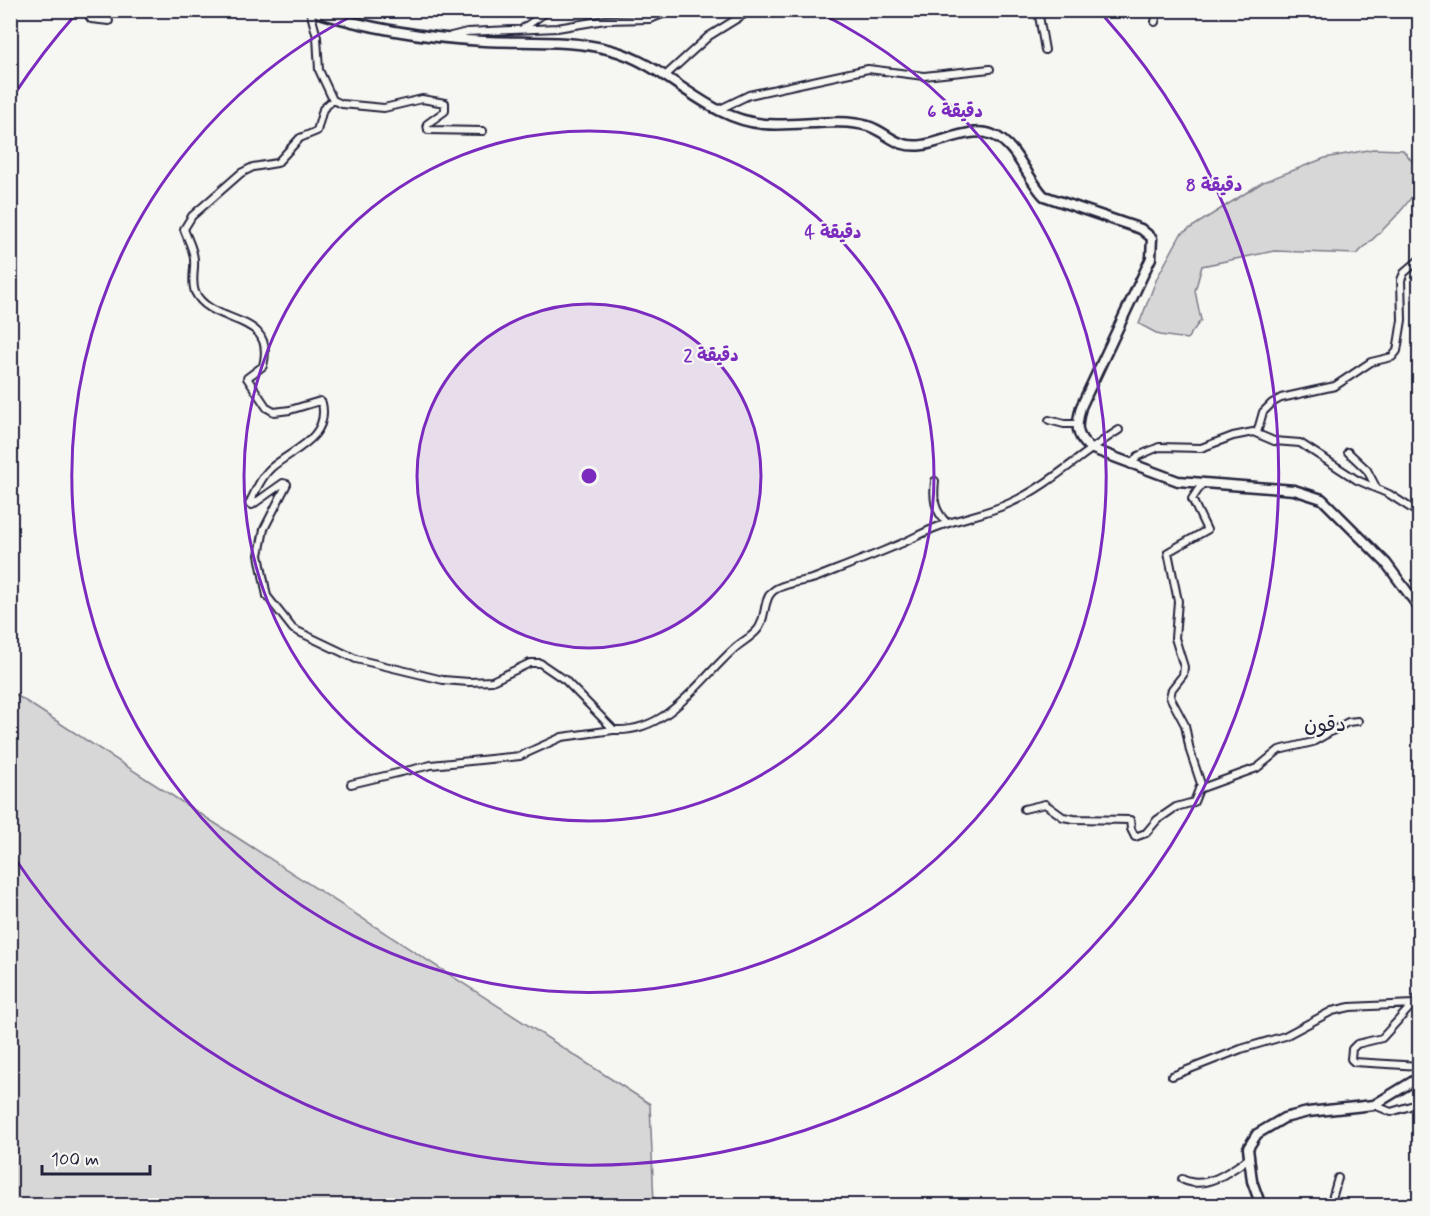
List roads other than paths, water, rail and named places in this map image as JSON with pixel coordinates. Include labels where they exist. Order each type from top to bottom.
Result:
[{"type":"main road","points":[[310,10],[354,23],[444,38],[598,47],[640,60],[718,110],[763,124],[864,125],[885,138],[910,145],[921,145],[983,131],[1005,140],[1034,185],[1044,196],[1149,234],[1153,246],[1151,258],[1081,407],[1077,424],[1079,438],[1090,448],[1178,481],[1294,490],[1322,499],[1386,562],[1419,609]]},
{"type":"main road","points":[[1261,1206],[1252,1181],[1248,1148],[1257,1134],[1284,1118],[1308,1112],[1374,1105],[1419,1077]]},
{"type":"street","points":[[85,10],[91,19],[109,21]]},
{"type":"street","points":[[310,10],[317,37],[320,70],[333,100],[342,105],[384,108],[422,99],[441,100],[445,103],[445,111],[427,124],[428,130],[483,131]]},
{"type":"street","points":[[522,30],[549,10]]},
{"type":"street","points":[[444,38],[467,32],[567,27],[605,20],[650,20],[673,10]]},
{"type":"street","points":[[666,75],[709,36],[751,10]]},
{"type":"street","points":[[1038,10],[1045,50]]},
{"type":"street","points":[[1155,22],[1158,10]]},
{"type":"street","points":[[718,110],[749,95],[868,69],[924,76],[990,69]]},
{"type":"street","points":[[333,100],[323,109],[317,131],[300,138],[277,163],[253,166],[241,173],[184,225],[194,256],[195,292],[213,311],[241,320],[253,327],[263,341],[263,366],[247,378],[267,408],[282,412],[320,401],[323,406],[319,426],[309,443],[270,468],[249,504],[252,505],[283,483],[287,484],[260,542],[260,571],[267,596],[289,625],[299,633],[322,641],[356,659],[408,673],[480,682],[492,681],[530,663],[546,664],[614,730]]},
{"type":"street","points":[[1257,433],[1263,412],[1272,403],[1281,398],[1335,386],[1371,362],[1392,357],[1397,351],[1402,320],[1401,280],[1404,273],[1419,260]]},
{"type":"street","points":[[1049,420],[1064,424],[1077,424]]},
{"type":"street","points":[[351,784],[431,765],[520,756],[562,737],[653,722],[681,705],[695,686],[760,628],[770,596],[775,590],[818,577],[947,523],[988,513],[1013,502],[1056,476],[1090,448],[1119,430]]},
{"type":"street","points":[[1131,465],[1138,456],[1159,447],[1201,448],[1233,436],[1257,433],[1274,441],[1300,443],[1357,480],[1407,504],[1419,514]]},
{"type":"street","points":[[1348,452],[1367,470],[1377,489]]},
{"type":"street","points":[[935,481],[933,499],[938,514],[947,523]]},
{"type":"street","points":[[1024,808],[1045,804],[1063,817],[1074,819],[1130,819],[1135,837],[1146,833],[1157,820],[1176,807],[1194,802],[1199,789],[1198,774],[1190,751],[1185,725],[1170,697],[1172,688],[1183,675],[1184,668],[1175,638],[1178,601],[1168,552],[1207,530],[1192,499],[1202,484]]},
{"type":"street","points":[[1199,789],[1257,768],[1279,750],[1313,742],[1348,722],[1358,721]]},
{"type":"street","points":[[1419,994],[1413,1004],[1382,1038],[1357,1044],[1352,1049],[1351,1059],[1354,1062],[1419,1066]]},
{"type":"street","points":[[1172,1076],[1241,1049],[1285,1036],[1332,1011],[1350,1006],[1413,1004]]},
{"type":"street","points":[[1374,1105],[1391,1112],[1419,1103]]},
{"type":"street","points":[[1182,1179],[1193,1185],[1202,1184],[1233,1170],[1249,1158]]},
{"type":"street","points":[[1330,1206],[1338,1178]]},
{"type":"district","name":"دقون","points":[[1325,724]]}]
